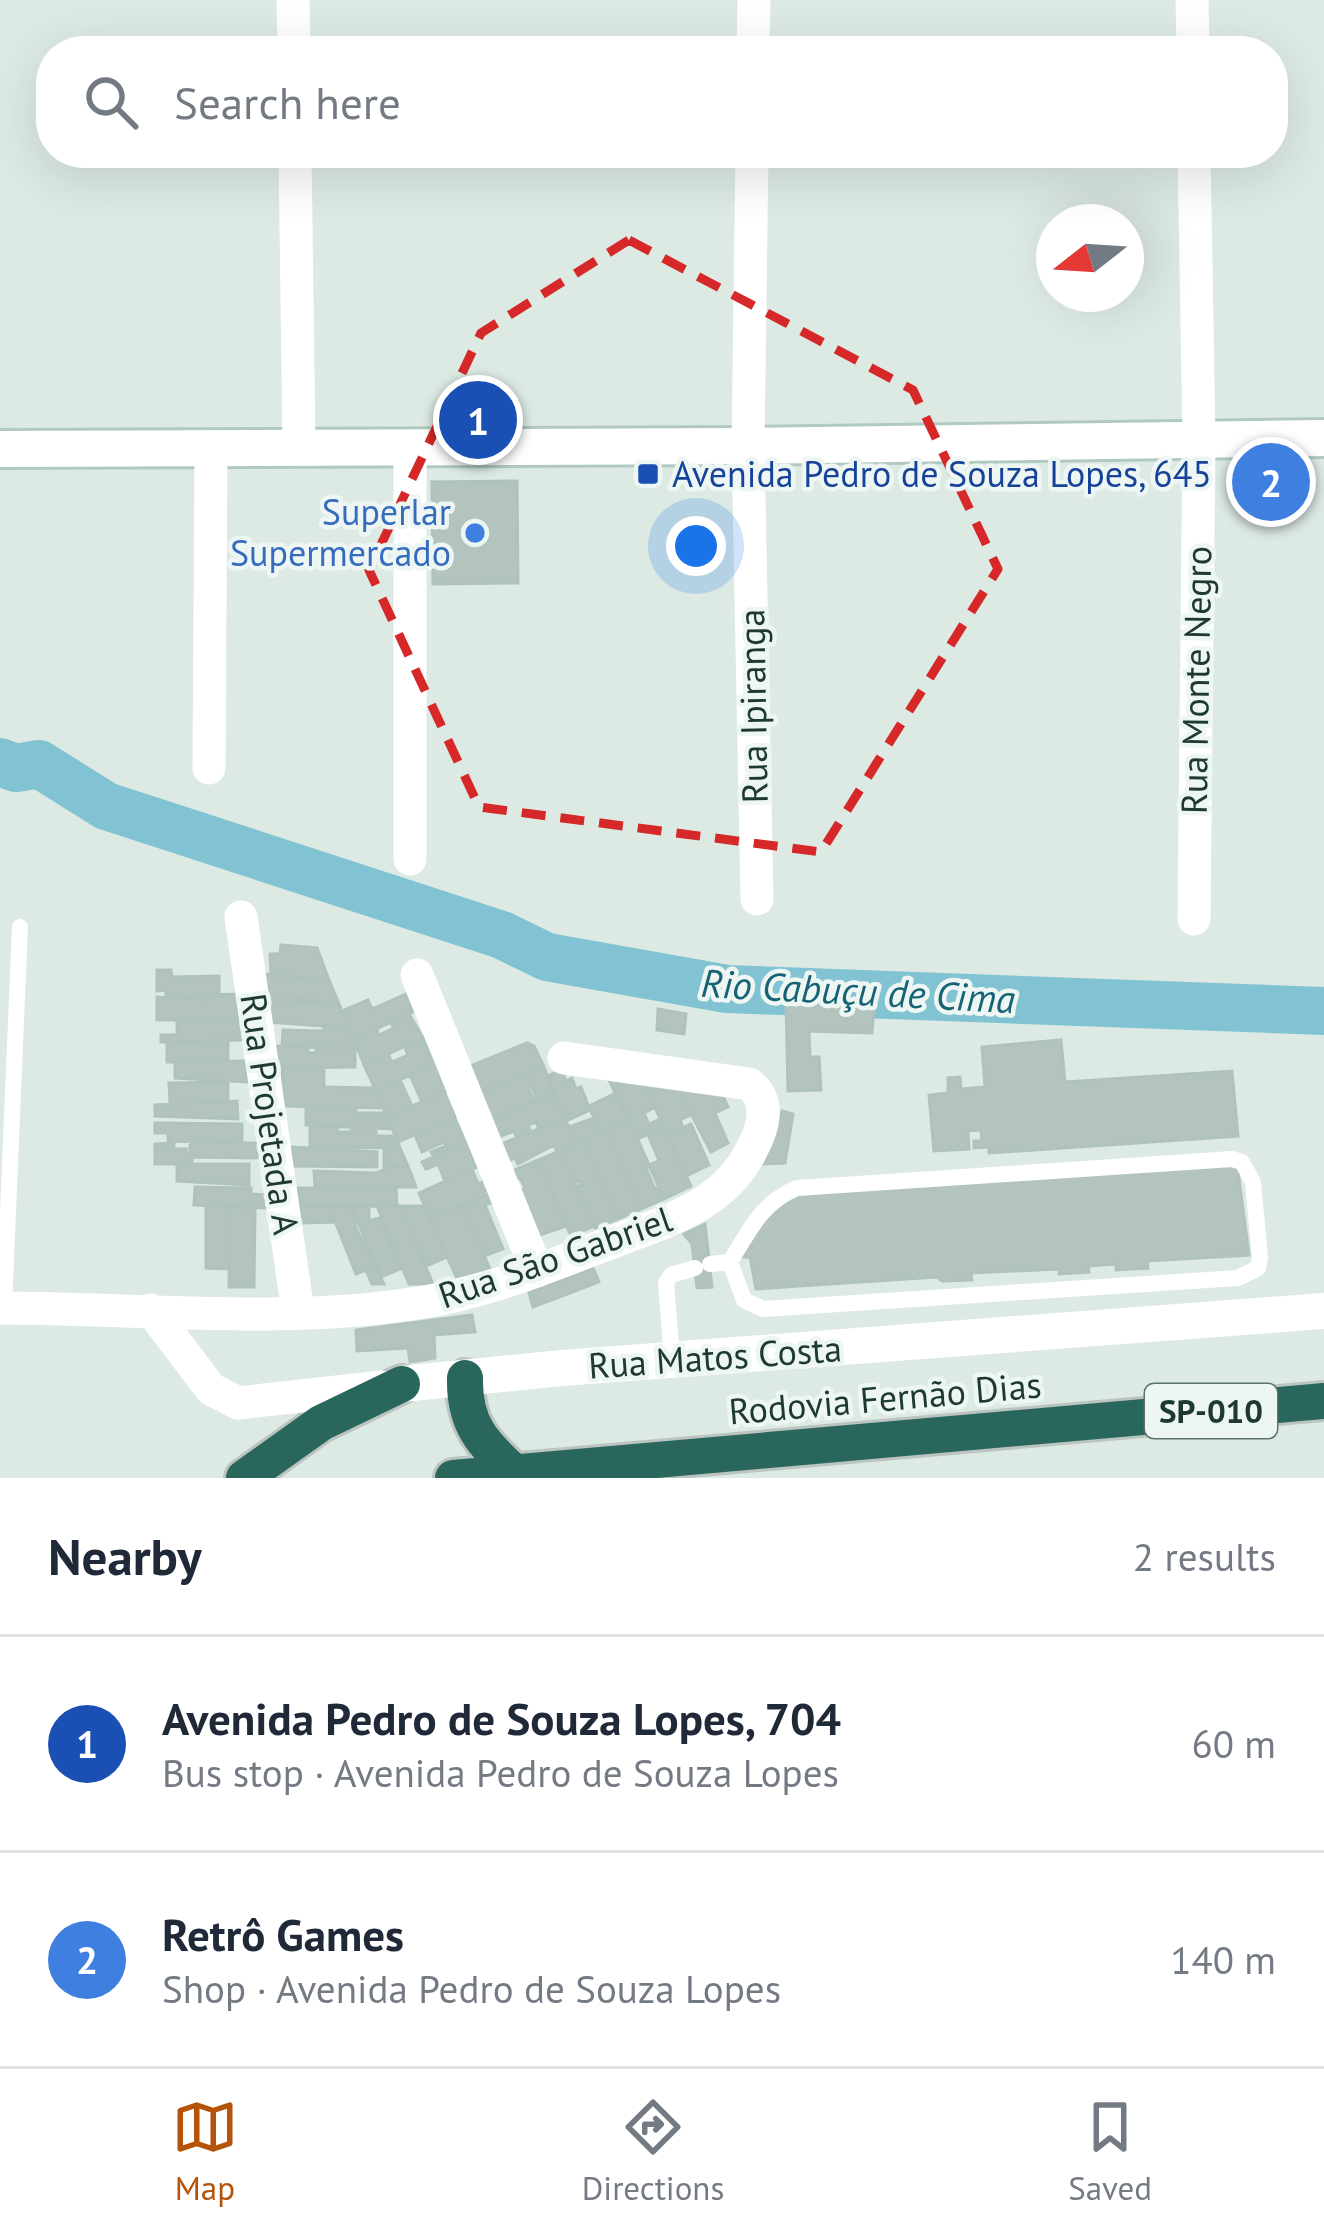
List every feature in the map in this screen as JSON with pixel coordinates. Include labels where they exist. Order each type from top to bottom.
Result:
[{"type":"highway","points":[[465,1378],[471,1426],[480,1442],[515,1473]]},
{"type":"highway","points":[[244,1478],[321,1423],[402,1384]]},
{"type":"highway","name":"Rodovia Fernão Dias","points":[[453,1478],[1324,1401]]},
{"type":"main road","points":[[0,449],[1324,438]]},
{"type":"main road","name":"Rua Matos Costa","points":[[402,1384],[1324,1311]]},
{"type":"street","points":[[293,0],[294,36]]},
{"type":"street","points":[[753,36],[754,0]]},
{"type":"street","points":[[1192,0],[1192,36]]},
{"type":"street","points":[[295,168],[299,448]]},
{"type":"street","name":"Rua Ipiranga","points":[[752,168],[748,446],[757,899]]},
{"type":"street","name":"Rua Monte Negro","points":[[1194,168],[1199,438],[1194,920]]},
{"type":"street","points":[[209,768],[211,447]]},
{"type":"street","points":[[410,448],[410,859]]},
{"type":"street","name":"Rua Projetada A","points":[[242,917],[298,1312]]},
{"type":"street","points":[[417,975],[537,1271]]},
{"type":"street","name":"Rua São Gabriel","points":[[2,1307],[298,1312],[415,1304],[537,1271],[677,1217],[712,1198],[735,1178],[754,1147],[764,1114],[758,1091],[749,1084],[564,1058]]},
{"type":"street","name":"Rua Matos Costa","points":[[151,1310],[211,1389],[238,1403],[402,1384]]},
{"type":"lane","points":[[2,1307],[20,927]]},
{"type":"lane","points":[[672,1360],[666,1283],[671,1275],[730,1262],[763,1209],[797,1188],[1232,1159],[1241,1162],[1252,1182],[1260,1258],[1258,1268],[1238,1278],[763,1309],[744,1300],[730,1262]]},
{"type":"highlighted area","points":[[629,240],[913,390],[998,569],[821,852],[479,807],[369,570],[481,333]]},
{"type":"building","name":"Superlar Supermercado","points":[[517,481],[518,583],[433,584],[432,482]]},
{"type":"building","points":[[281,945],[317,948],[329,980],[271,975],[270,954],[280,954]]},
{"type":"building","points":[[157,970],[171,970],[172,977],[219,976],[219,995],[166,997],[166,990],[157,991]]},
{"type":"building","points":[[262,974],[329,980],[339,1004],[265,999]]},
{"type":"building","points":[[240,994],[242,1018],[157,1020],[157,997],[206,1000],[206,995]]},
{"type":"building","points":[[406,994],[413,1012],[354,1039],[342,1011],[368,1000],[372,1009]]},
{"type":"building","points":[[265,999],[339,1004],[349,1028],[269,1022]]},
{"type":"building","points":[[786,1001],[874,1007],[872,1033],[809,1031],[810,1057],[819,1057],[821,1090],[788,1091]]},
{"type":"building","points":[[658,1009],[686,1014],[684,1034],[657,1030]]},
{"type":"building","points":[[409,1014],[423,1038],[364,1065],[354,1039],[376,1028],[379,1035],[394,1028],[390,1022]]},
{"type":"building","points":[[242,1018],[243,1040],[161,1042],[161,1035],[177,1035],[177,1019]]},
{"type":"building","points":[[324,1026],[349,1028],[357,1048],[282,1047],[283,1030],[324,1031]]},
{"type":"building","points":[[423,1038],[434,1064],[376,1091],[364,1065],[388,1054],[392,1062],[408,1055],[405,1047]]},
{"type":"building","points":[[228,1040],[228,1061],[167,1062],[167,1042]]},
{"type":"building","points":[[1061,1040],[1065,1082],[1232,1071],[1238,1136],[989,1153],[989,1147],[974,1148],[974,1141],[982,1141],[981,1130],[968,1131],[969,1149],[934,1151],[929,1095],[948,1093],[948,1078],[960,1077],[961,1089],[985,1087],[982,1047]]},
{"type":"building","points":[[527,1043],[534,1046],[544,1067],[479,1094],[468,1067]]},
{"type":"building","points":[[274,1046],[308,1047],[308,1053],[316,1053],[316,1047],[355,1048],[355,1067],[278,1068]]},
{"type":"building","points":[[245,1061],[247,1082],[175,1078],[175,1062]]},
{"type":"building","points":[[438,1063],[450,1090],[422,1102],[410,1075]]},
{"type":"building","points":[[544,1067],[554,1093],[537,1100],[532,1087],[528,1088],[534,1101],[489,1120],[479,1094]]},
{"type":"building","points":[[282,1068],[324,1068],[324,1087],[375,1088],[383,1108],[284,1106]]},
{"type":"building","points":[[562,1070],[566,1081],[572,1078],[576,1089],[581,1087],[590,1110],[566,1121],[547,1076]]},
{"type":"building","points":[[606,1074],[643,1080],[655,1107],[644,1113],[649,1124],[660,1119],[664,1128],[637,1139]]},
{"type":"building","points":[[400,1080],[412,1106],[387,1117],[376,1091]]},
{"type":"building","points":[[643,1080],[676,1085],[691,1115],[680,1120],[683,1128],[667,1135]]},
{"type":"building","points":[[228,1082],[228,1102],[170,1104],[169,1083]]},
{"type":"building","points":[[676,1085],[721,1092],[728,1107],[715,1113],[728,1143],[711,1152]]},
{"type":"building","points":[[444,1092],[455,1117],[398,1142],[387,1117]]},
{"type":"building","points":[[554,1093],[565,1118],[539,1129],[536,1122],[528,1125],[531,1132],[517,1138],[514,1131],[496,1138],[489,1120]]},
{"type":"building","points":[[616,1093],[629,1120],[600,1133],[589,1106]]},
{"type":"building","points":[[237,1101],[238,1119],[155,1116],[155,1105]]},
{"type":"building","points":[[306,1106],[386,1113],[392,1129],[306,1125]]},
{"type":"building","points":[[782,1111],[793,1114],[785,1163],[764,1164]]},
{"type":"building","points":[[454,1117],[466,1143],[434,1157],[431,1152],[446,1146],[444,1142],[422,1152],[415,1135]]},
{"type":"building","points":[[565,1118],[575,1144],[557,1152],[554,1145],[518,1164],[515,1158],[506,1162],[499,1145]]},
{"type":"building","points":[[591,1119],[600,1133],[575,1144],[569,1127]]},
{"type":"building","points":[[629,1120],[655,1189],[659,1188],[664,1199],[641,1209],[606,1130]]},
{"type":"building","points":[[155,1123],[242,1124],[242,1143],[168,1141],[168,1133],[155,1133]]},
{"type":"building","points":[[691,1124],[709,1165],[686,1176],[667,1135]]},
{"type":"building","points":[[310,1126],[337,1127],[337,1132],[376,1128],[376,1136],[396,1136],[400,1148],[310,1147]]},
{"type":"building","points":[[664,1128],[691,1186],[664,1199],[649,1165],[659,1161],[648,1134]]},
{"type":"building","points":[[606,1130],[641,1209],[618,1219],[583,1141]]},
{"type":"building","points":[[583,1141],[618,1219],[595,1228],[576,1187],[581,1185],[575,1183],[560,1151]]},
{"type":"building","points":[[174,1143],[174,1149],[190,1153],[190,1143],[261,1143],[263,1158],[192,1157],[192,1164],[155,1164],[155,1144]]},
{"type":"building","points":[[466,1143],[477,1167],[445,1181],[438,1164],[426,1169],[422,1162]]},
{"type":"building","points":[[291,1147],[377,1152],[377,1167],[294,1166]]},
{"type":"building","points":[[384,1148],[400,1148],[408,1166],[384,1167]]},
{"type":"building","points":[[560,1151],[594,1226],[571,1236],[538,1160]]},
{"type":"building","points":[[538,1160],[566,1226],[540,1235],[519,1191],[525,1188],[510,1172]]},
{"type":"building","points":[[177,1164],[249,1164],[249,1185],[177,1181]]},
{"type":"building","points":[[1237,1164],[1249,1255],[1147,1261],[1148,1268],[1116,1270],[1116,1264],[1088,1266],[1089,1272],[971,1273],[972,1280],[937,1277],[756,1289],[750,1257],[743,1257],[746,1244],[783,1200],[795,1193]]},
{"type":"building","points":[[385,1166],[408,1166],[416,1187],[315,1187],[314,1171],[376,1173]]},
{"type":"building","points":[[472,1169],[478,1184],[490,1179],[495,1192],[430,1218],[419,1193]]},
{"type":"building","points":[[195,1187],[251,1188],[251,1194],[266,1195],[265,1208],[194,1205]]},
{"type":"building","points":[[298,1188],[396,1189],[397,1206],[300,1207]]},
{"type":"building","points":[[490,1194],[493,1202],[485,1205],[503,1249],[484,1256],[462,1205]]},
{"type":"building","points":[[206,1205],[230,1207],[229,1269],[206,1268]]},
{"type":"building","points":[[462,1205],[490,1269],[458,1281],[430,1218]]},
{"type":"building","points":[[329,1206],[351,1206],[356,1228],[384,1284],[372,1284],[366,1270],[356,1274]]},
{"type":"building","points":[[329,1206],[335,1222],[303,1223],[300,1207]]},
{"type":"building","points":[[351,1206],[369,1206],[369,1221],[379,1218],[400,1269],[381,1277]]},
{"type":"building","points":[[377,1206],[400,1206],[433,1284],[409,1284]]},
{"type":"building","points":[[400,1206],[424,1206],[447,1257],[426,1266]]},
{"type":"building","points":[[230,1207],[255,1208],[254,1287],[229,1287]]},
{"type":"building","points":[[705,1224],[712,1287],[697,1288],[692,1244],[684,1234]]},
{"type":"building","points":[[593,1268],[599,1282],[533,1307],[529,1293]]},
{"type":"building","points":[[472,1315],[475,1332],[434,1335],[435,1358],[410,1362],[408,1348],[357,1351],[356,1330]]},
{"type":"waterway","name":"Rio Cabuçu de Cima","points":[[0,762],[16,768],[39,764],[106,806],[502,935],[547,957],[727,989],[1324,1011]]},
{"type":"place","name":"Avenida Pedro de Souza Lopes, 704","points":[[478,420]]},
{"type":"place","name":"Avenida Pedro de Souza Lopes, 645","points":[[648,474]]},
{"type":"place","name":"Retrô Games","points":[[1271,482]]},
{"type":"place","name":"Superlar Supermercado","points":[[475,533]]}]
